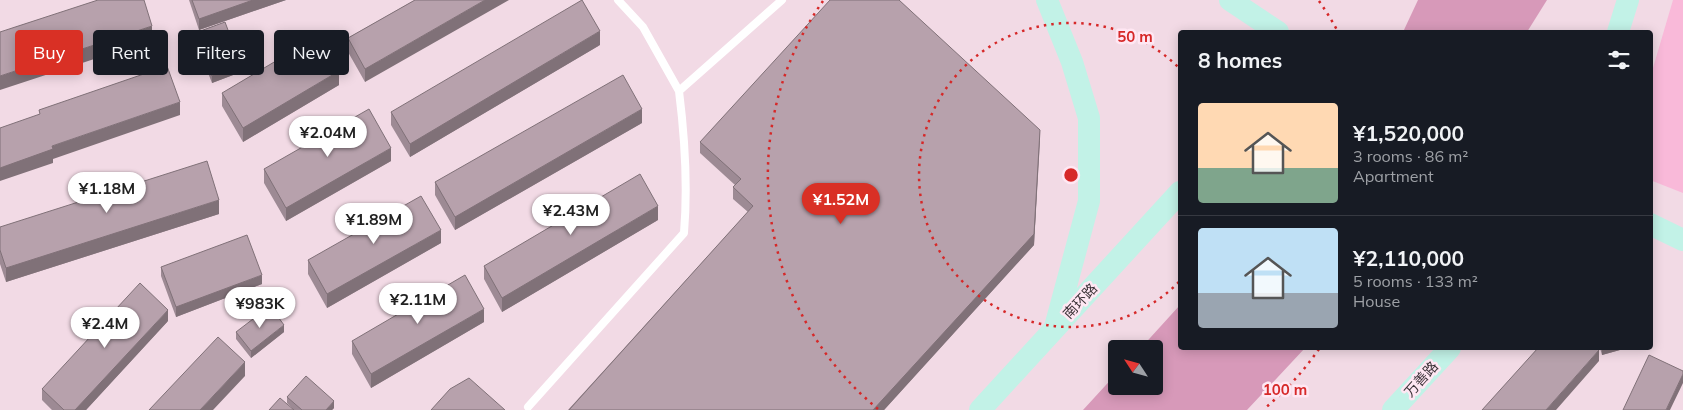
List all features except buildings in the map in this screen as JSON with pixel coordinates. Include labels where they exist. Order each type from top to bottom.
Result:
[{"type":"main road","points":[[1047,0],[1072,62],[1089,118],[1089,201],[1055,327]]},
{"type":"main road","points":[[1230,0],[1275,30]]},
{"type":"main road","points":[[1619,30],[1628,0]]},
{"type":"main road","name":"南环路","points":[[980,410],[1178,194]]},
{"type":"main road","points":[[1653,225],[1683,240]]},
{"type":"main road","name":"万善路","points":[[1393,410],[1448,350]]},
{"type":"lane","points":[[528,407],[684,233],[687,205],[685,144],[679,91],[643,26],[618,0]]},
{"type":"lane","points":[[679,91],[782,0]]},
{"type":"shaded area","points":[[1418,0],[1547,0],[1528,30],[1404,30]]},
{"type":"shaded area","points":[[1673,0],[1683,0],[1683,193],[1653,181],[1653,68]]},
{"type":"shaded area","points":[[1178,307],[1178,350],[1303,350],[1247,410],[1083,410],[1108,383],[1108,395],[1163,395],[1163,340],[1148,340]]}]
